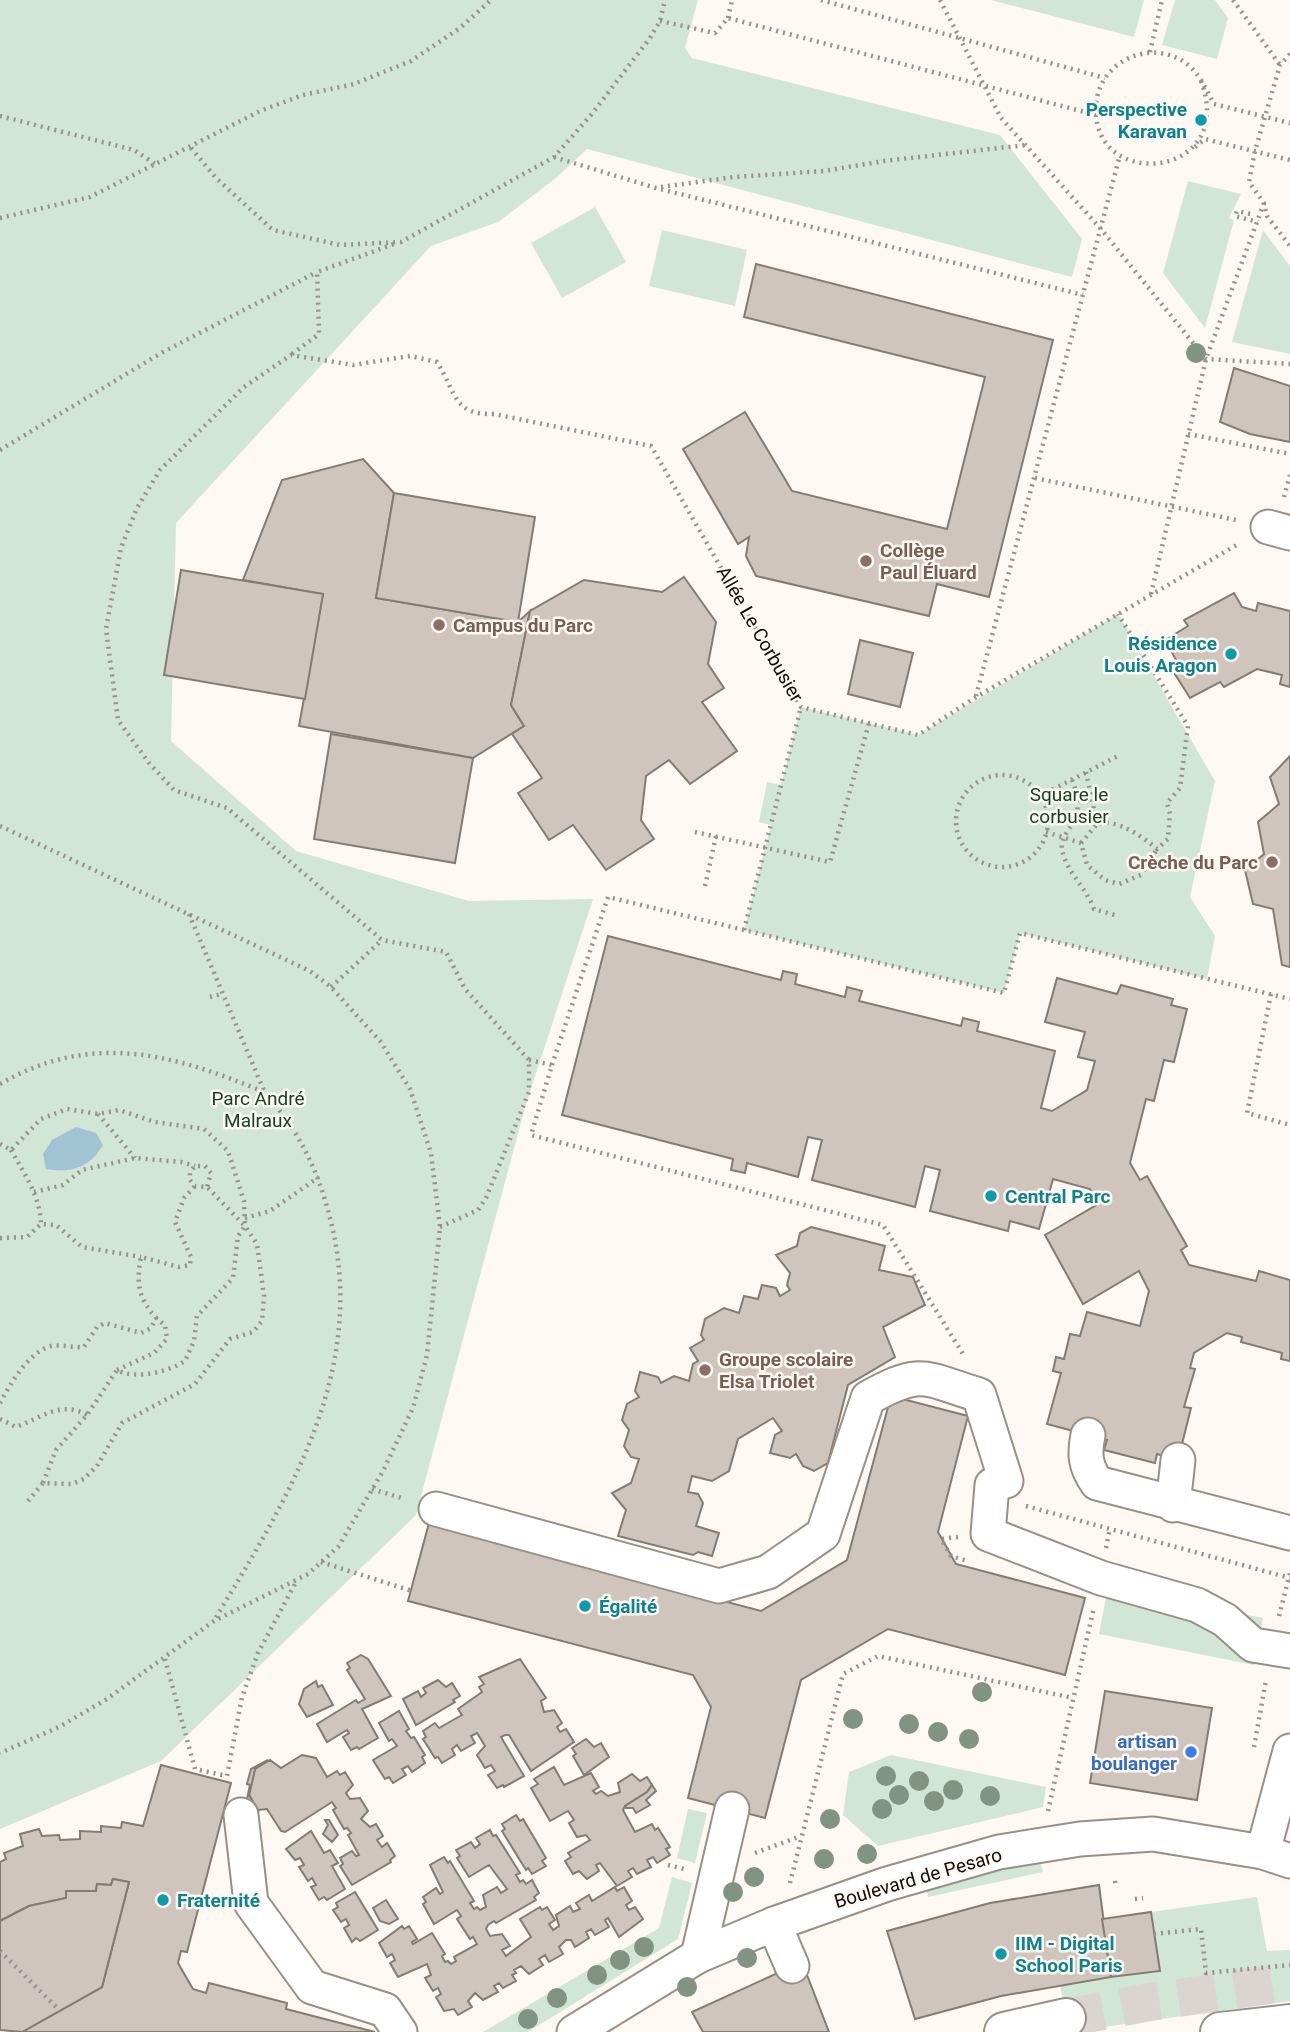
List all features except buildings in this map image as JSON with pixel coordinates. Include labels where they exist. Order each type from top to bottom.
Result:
[{"type":"main road","points":[[1004,2032],[1066,2018]]},
{"type":"main road","points":[[1220,2032],[1290,2024]]},
{"type":"street","points":[[436,1509],[719,1586],[768,1573],[823,1534],[868,1398],[900,1381],[918,1376],[979,1395],[1006,1481],[992,1485],[988,1534],[1101,1578],[1197,1605],[1225,1620],[1253,1645],[1281,1649]]},
{"type":"street","points":[[1088,1435],[1084,1453],[1088,1470],[1097,1483],[1173,1505],[1290,1533]]},
{"type":"street","points":[[1173,1505],[1178,1460]]},
{"type":"street","points":[[1276,1857],[1290,1751]]},
{"type":"street","points":[[698,1956],[732,1809]]},
{"type":"street","points":[[241,1815],[251,1903],[312,1987],[385,2010],[400,2032]]},
{"type":"street","name":"Boulevard de Pesaro","points":[[574,2032],[698,1956],[774,1924],[887,1884],[999,1852],[1153,1834],[1276,1857]]},
{"type":"street","points":[[774,1924],[792,1966]]},
{"type":"path","points":[[0,218],[90,197],[260,111],[303,95],[354,84],[411,61],[460,27],[491,0]]},
{"type":"path","points":[[0,450],[163,352],[317,272],[401,242],[554,157],[591,115],[660,21],[665,0]]},
{"type":"path","points":[[660,21],[715,33],[728,18],[732,0]]},
{"type":"path","points":[[821,0],[1105,78]]},
{"type":"path","points":[[940,0],[1001,118],[1101,229],[1206,359],[1290,364]]},
{"type":"path","points":[[1150,52],[1163,0]]},
{"type":"path","points":[[1233,0],[1280,65]]},
{"type":"path","points":[[728,18],[983,83],[1096,115]]},
{"type":"path","points":[[1290,124],[1214,104],[1201,81],[1180,60],[1150,52],[1132,55],[1116,64],[1105,78],[1097,97],[1096,115],[1104,138],[1120,155],[1147,165],[1176,160],[1205,139],[1290,160]]},
{"type":"path","points":[[1290,54],[1280,65],[1255,151],[1249,182],[1264,202],[1267,216],[1290,246]]},
{"type":"path","points":[[1189,152],[1206,124],[1207,97],[1201,81]]},
{"type":"path","points":[[0,116],[134,150],[156,165]]},
{"type":"path","points":[[656,188],[734,177],[824,171],[884,160],[1026,145]]},
{"type":"path","points":[[191,148],[216,178],[273,230],[340,245],[401,242]]},
{"type":"path","points":[[976,697],[1120,155]]},
{"type":"path","points":[[554,157],[656,188],[1083,295]]},
{"type":"path","points":[[1150,595],[1206,359],[1264,202]]},
{"type":"path","points":[[1250,214],[1237,211],[1236,216],[1258,222]]},
{"type":"path","points":[[317,272],[319,334],[244,387],[160,470],[137,508],[121,548],[106,629],[118,720],[149,763],[174,790],[228,808],[382,940],[446,951],[465,989],[529,1060],[552,1065]]},
{"type":"path","name":"Allée Le Corbusier","points":[[291,355],[353,365],[424,357],[438,362],[463,409],[473,414],[494,414],[651,446],[801,708],[918,735],[976,697],[1150,595],[1279,530]]},
{"type":"path","points":[[1188,434],[1290,454]]},
{"type":"path","points":[[1035,478],[1279,530],[1279,518],[1290,475]]},
{"type":"path","points":[[1082,844],[1087,865],[1105,880],[1119,884],[1141,875],[1157,849],[1168,839],[1170,814],[1167,803],[1180,788],[1188,726],[1118,614]]},
{"type":"path","points":[[744,930],[801,708]]},
{"type":"path","points":[[695,832],[830,862],[869,723]]},
{"type":"path","points":[[1040,796],[1118,756]]},
{"type":"path","points":[[1086,772],[1097,824]]},
{"type":"path","points":[[1013,776],[1027,783],[1040,796],[1047,813],[1046,832],[1032,855],[1011,866],[997,867],[970,855],[962,844],[956,820],[964,795],[973,785],[987,777],[1013,776]]},
{"type":"path","points":[[1072,780],[1077,813],[1062,845],[1068,867],[1084,888],[1094,909],[1115,915]]},
{"type":"path","points":[[1082,844],[1097,824],[1113,822],[1146,839],[1157,849]]},
{"type":"path","points":[[0,826],[310,971],[331,987],[380,1041],[410,1089],[431,1153],[440,1227],[427,1355],[413,1408],[383,1471],[338,1546],[297,1581],[214,1621],[107,1699],[59,1727],[0,1753]]},
{"type":"path","points":[[1046,832],[1082,844]]},
{"type":"path","points":[[705,886],[716,836]]},
{"type":"path","points":[[966,1360],[883,1226],[531,1135],[608,897],[1004,993],[1020,933],[1290,999]]},
{"type":"path","points":[[189,913],[264,1093],[286,1116],[319,1177],[340,1273],[342,1306],[333,1370],[295,1481],[279,1513],[214,1621]]},
{"type":"path","points":[[331,987],[382,940]]},
{"type":"path","points":[[1271,994],[1247,1113],[1290,1125]]},
{"type":"path","points":[[210,997],[222,995]]},
{"type":"path","points":[[0,1084],[57,1060],[96,1053],[132,1052],[209,1069],[264,1093]]},
{"type":"path","points":[[440,1227],[478,1210],[486,1198],[529,1092],[529,1060]]},
{"type":"path","points":[[11,1150],[29,1129],[56,1112],[78,1109],[98,1114],[119,1110],[155,1122],[194,1126],[213,1136],[228,1151],[242,1192],[246,1227],[238,1236],[233,1278],[197,1316],[194,1341],[185,1361],[163,1371],[125,1375],[117,1370]]},
{"type":"path","points":[[98,1114],[135,1158]]},
{"type":"path","points":[[0,1144],[11,1150],[34,1192],[40,1206],[41,1224]]},
{"type":"path","points":[[34,1192],[63,1185],[82,1170],[135,1158],[205,1166],[211,1173],[207,1187]]},
{"type":"path","points":[[43,1483],[72,1484],[84,1479],[97,1466],[122,1423],[195,1384],[230,1339],[253,1332],[262,1321],[265,1310],[257,1244],[246,1227],[207,1187],[195,1186],[190,1180],[190,1172],[195,1166]]},
{"type":"path","points":[[245,1218],[270,1211],[319,1177]]},
{"type":"path","points":[[0,1238],[27,1237],[41,1224],[57,1225],[82,1247],[141,1257],[179,1267],[190,1265],[191,1257],[175,1222],[184,1198],[195,1186]]},
{"type":"path","points":[[28,1501],[43,1483],[56,1450],[87,1415],[117,1370],[162,1347],[167,1339],[165,1325],[148,1309],[138,1287],[141,1257]]},
{"type":"path","points":[[0,1403],[12,1381],[43,1349],[52,1346],[84,1347],[97,1327],[105,1323],[141,1333],[151,1328],[156,1318]]},
{"type":"path","points":[[0,1419],[16,1427],[61,1407],[70,1407],[87,1415]]},
{"type":"path","points":[[1024,1505],[1290,1576],[1281,1649],[1254,1749]]},
{"type":"path","points":[[941,1539],[951,1556]]},
{"type":"path","points":[[321,1562],[412,1591]]},
{"type":"path","points":[[165,1659],[195,1769],[227,1776],[242,1696],[258,1653],[297,1581]]},
{"type":"path","points":[[1041,1846],[1086,1642]]},
{"type":"path","points":[[788,1890],[843,1674],[878,1656],[1073,1698]]},
{"type":"path","points":[[1115,1881],[1116,1888]]},
{"type":"path","points":[[1135,1899],[1143,1898]]},
{"type":"path","points":[[1154,1934],[1200,1929],[1206,1973],[1290,1965]]},
{"type":"path","points":[[0,1951],[60,2011]]},
{"type":"green space","name":"Parc André Malraux","points":[[0,0],[698,0],[685,48],[692,58],[1000,135],[1082,239],[1072,277],[587,149],[556,178],[498,222],[431,246],[176,523],[171,741],[296,851],[469,901],[593,899],[525,1107],[416,1515],[161,1761],[0,1829]]},
{"type":"green space","points":[[991,0],[1144,0],[1134,37]]},
{"type":"green space","points":[[1175,0],[1215,0],[1228,18],[1217,59],[1162,45]]},
{"type":"green space","points":[[1188,181],[1241,194],[1229,218],[1234,220],[1205,328],[1163,273]]},
{"type":"green space","points":[[595,207],[626,262],[562,298],[531,243]]},
{"type":"green space","points":[[662,230],[747,250],[735,306],[649,286]]},
{"type":"green space","points":[[1263,230],[1290,266],[1290,354],[1232,342]]},
{"type":"green space","name":"Square le corbusier","points":[[1118,614],[1215,781],[1190,897],[1215,936],[1207,979],[1020,933],[1004,993],[744,930],[771,825],[759,822],[767,782],[781,785],[801,707],[918,735]]},
{"type":"green space","points":[[1108,1587],[1263,1618],[1254,1665],[1099,1634]]},
{"type":"green space","points":[[891,1755],[1046,1787],[1043,1807],[878,1846],[843,1815],[849,1772]]},
{"type":"green space","points":[[688,1809],[707,1813],[695,1863],[677,1858]]},
{"type":"green space","points":[[1040,1860],[1043,1872],[928,1897],[926,1885]]},
{"type":"green space","points":[[672,1877],[692,1883],[678,1939],[528,2032],[483,2032],[659,1928]]},
{"type":"green space","points":[[1257,1897],[1267,1951],[1290,1950],[1290,2001],[1068,2032],[1060,1984],[1159,1971],[1151,1912]]},
{"type":"water","points":[[76,1127],[96,1133],[103,1145],[98,1153],[79,1167],[46,1169],[43,1154],[52,1140]]},
{"type":"tunnel","points":[[1066,2018],[1150,2002],[1290,1982]]},
{"type":"place","name":"Perspective Karavan","points":[[1201,120]]},
{"type":"place","name":"Collège Paul Éluard","points":[[866,561]]},
{"type":"place","name":"Campus du Parc","points":[[439,625]]},
{"type":"place","name":"Résidence Louis Aragon","points":[[1231,654]]},
{"type":"place","name":"Crèche du Parc","points":[[1272,862]]},
{"type":"place","name":"Central Parc","points":[[991,1196]]},
{"type":"place","name":"Groupe scolaire Elsa Triolet","points":[[705,1370]]},
{"type":"place","name":"Égalité","points":[[585,1606]]},
{"type":"place","name":"artisan boulanger","points":[[1191,1752]]},
{"type":"place","name":"Fraternité","points":[[163,1900]]},
{"type":"place","name":"IIM - Digital School Paris","points":[[1001,1954]]}]
